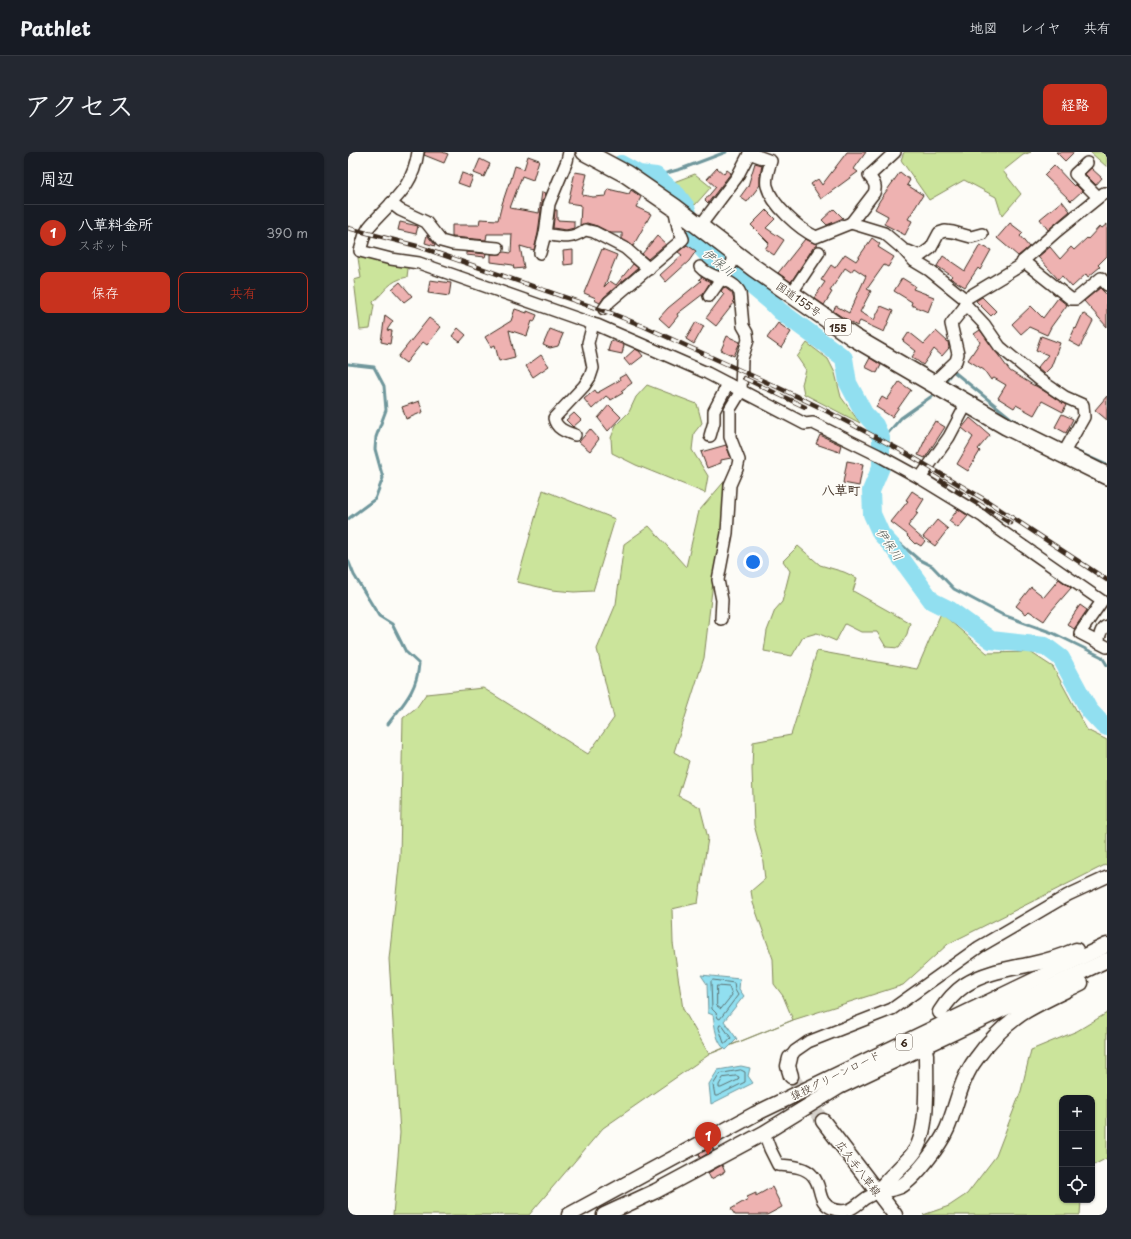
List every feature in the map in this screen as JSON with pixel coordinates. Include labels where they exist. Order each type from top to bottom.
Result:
[{"type":"highway","name":"国道155号","points":[[585,152],[626,174],[700,226],[729,267],[791,294],[853,337],[933,383],[966,404],[1066,449],[1107,476]]},
{"type":"main road","points":[[940,1012],[952,996],[966,985],[980,977],[1001,970],[1034,964],[1082,948],[1107,945]]},
{"type":"main road","name":"猿投グリーンロード","points":[[569,1215],[755,1114],[1107,945]]},
{"type":"main road","name":"猿投グリーンロード","points":[[604,1215],[656,1191],[764,1133],[839,1087],[1107,960]]},
{"type":"main road","points":[[877,1192],[901,1186],[916,1172],[938,1145],[947,1129],[964,1079],[975,1060],[1006,1026],[1022,1014],[1107,968]]},
{"type":"main road","points":[[877,1192],[908,1160],[916,1150],[921,1138],[924,1126],[926,1096],[926,1054]]},
{"type":"main road","points":[[790,1058],[788,1066],[791,1076]]},
{"type":"main road","name":"広久手八草線","points":[[824,1121],[895,1215]]},
{"type":"street","points":[[418,152],[416,164],[408,183],[369,227],[365,234],[360,251],[391,260],[419,263],[597,325],[627,337],[741,390],[805,424],[813,423],[878,455],[920,478],[982,516],[1102,601],[1080,633],[1102,645]]},
{"type":"street","points":[[540,253],[550,204],[567,161],[569,152]]},
{"type":"street","points":[[700,226],[737,177],[749,152],[771,161],[766,179],[770,192],[780,208],[808,233],[816,237],[851,223],[876,189],[873,180],[869,176],[894,152]]},
{"type":"street","points":[[933,383],[956,361],[958,354],[951,324],[965,302],[1020,266],[1023,261],[1102,195],[1075,174],[1087,163]]},
{"type":"street","points":[[391,203],[400,210],[426,222],[441,241],[452,244],[498,248]]},
{"type":"street","points":[[604,308],[609,302],[683,239],[678,227],[674,207]]},
{"type":"street","points":[[851,223],[884,233],[904,250],[914,261],[929,270],[965,302],[984,324],[1000,347],[1040,380],[1065,397],[1083,406],[1084,417],[1066,449]]},
{"type":"street","points":[[545,234],[568,237],[576,236],[585,230],[594,232],[626,248],[649,269]]},
{"type":"street","points":[[904,250],[920,256],[931,248],[939,233],[945,231],[971,237],[982,234]]},
{"type":"street","points":[[791,294],[819,252]]},
{"type":"street","points":[[1023,261],[1071,299],[1076,299],[1105,278]]},
{"type":"street","points":[[700,267],[708,274],[729,267]]},
{"type":"street","points":[[709,296],[729,267]]},
{"type":"street","points":[[721,618],[722,600],[718,580],[727,533],[730,485],[739,460],[730,438],[730,409],[741,390],[742,359],[748,340],[743,326],[740,293],[729,267]]},
{"type":"street","points":[[575,435],[563,431],[555,423],[554,418],[584,386],[590,377],[593,368],[588,343],[593,324]]},
{"type":"street","points":[[710,436],[714,422],[714,411],[728,384]]},
{"type":"street","points":[[920,478],[949,437],[966,404]]},
{"type":"street","points":[[1086,637],[1107,606]]},
{"type":"street","points":[[1102,645],[1100,632],[1107,626]]},
{"type":"street","points":[[790,1058],[795,1050],[808,1042],[892,1010],[979,947],[1068,895],[1107,877]]},
{"type":"street","points":[[764,1133],[778,1165],[801,1168],[812,1175],[816,1180],[822,1199],[830,1208],[843,1211],[850,1209],[877,1192]]},
{"type":"green space","points":[[904,152],[1031,152],[1023,155],[1003,171],[1021,194],[1002,216],[996,197],[964,180],[929,200],[901,160]]},
{"type":"green space","points":[[1090,152],[1107,152],[1107,167]]},
{"type":"green space","points":[[695,174],[711,187],[695,205],[671,183]]},
{"type":"green space","points":[[360,251],[409,261],[407,277],[388,286],[373,302],[374,305],[370,329],[360,330],[354,280],[361,278],[358,258]]},
{"type":"green space","points":[[807,343],[828,359],[835,373],[841,397],[860,423],[804,394],[802,384],[806,370],[797,357]]},
{"type":"green space","points":[[647,385],[697,404],[702,423],[694,433],[692,450],[708,476],[705,493],[636,465],[612,453],[611,438],[616,425],[629,412],[636,397]]},
{"type":"green space","points":[[729,476],[721,541],[714,573],[704,658],[674,752],[689,761],[678,796],[700,807],[708,838],[698,903],[672,909],[673,943],[683,1009],[709,1054],[793,1020],[710,1054],[603,1128],[529,1215],[393,1215],[400,1133],[389,959],[400,857],[403,718],[417,707],[426,694],[483,688],[588,754],[614,718],[597,649],[616,604],[624,544],[649,526],[686,567],[699,511]]},
{"type":"green space","points":[[543,490],[615,519],[593,591],[574,592],[552,590],[517,582]]},
{"type":"green space","points":[[798,546],[820,565],[844,572],[857,578],[853,591],[910,623],[907,634],[899,648],[886,647],[877,632],[861,632],[845,624],[836,641],[817,633],[803,637],[792,656],[764,651],[767,631],[775,610],[782,602],[790,571],[783,561]]},
{"type":"green space","points":[[941,613],[987,653],[1030,652],[1053,667],[1087,730],[1107,740],[1107,864],[948,944],[903,985],[793,1020],[783,996],[774,984],[773,959],[753,903],[751,891],[765,879],[762,854],[754,825],[752,769],[753,742],[791,735],[817,651],[917,669]]},
{"type":"green space","points":[[1107,1013],[1107,1158],[1095,1164],[1095,1095],[1059,1095],[1059,1203],[1081,1203],[1080,1215],[923,1215],[949,1206],[967,1194],[996,1156],[1021,1091],[1031,1050],[1077,1031]]},
{"type":"water","points":[[701,975],[740,979],[739,989],[744,996],[724,1021],[737,1039],[726,1050],[718,1039],[713,1015],[708,1013],[707,984]]},
{"type":"water","points":[[741,1066],[750,1068],[748,1076],[753,1083],[711,1104],[709,1084],[718,1070]]},
{"type":"building","points":[[425,152],[442,152],[448,154],[444,163],[424,155]]},
{"type":"building","points":[[847,152],[866,152],[854,169],[858,172],[821,199],[811,184],[818,179],[822,185]]},
{"type":"building","points":[[1056,152],[1074,152],[1065,161]]},
{"type":"building","points":[[528,156],[539,160],[533,180],[522,176],[510,208],[539,213],[542,192],[546,193],[542,203],[534,250],[520,246],[524,268],[514,269],[513,265],[491,262],[491,254],[501,254],[504,252],[511,253],[512,234],[487,234],[486,240],[452,237],[452,225],[479,225],[480,219],[498,220],[515,166],[524,169]]},
{"type":"building","points":[[480,159],[490,164],[484,177],[474,173]]},
{"type":"building","points":[[755,163],[762,165],[760,185],[747,202],[740,197],[748,186]]},
{"type":"building","points":[[1054,165],[1074,186],[1075,184],[1082,191],[1071,201],[1044,175]]},
{"type":"building","points":[[717,168],[724,174],[727,170],[731,173],[708,203],[705,200],[716,187],[707,179]]},
{"type":"building","points":[[1091,168],[1102,178],[1096,185],[1085,174]]},
{"type":"building","points":[[575,172],[587,174],[582,195],[593,197],[606,196],[608,189],[629,194],[631,190],[641,197],[636,207],[651,214],[633,246],[622,239],[622,233],[611,233],[587,223],[580,225],[581,205],[568,203]]},
{"type":"building","points":[[900,172],[910,180],[907,185],[923,195],[908,219],[912,221],[905,235],[884,224],[888,216],[875,209]]},
{"type":"building","points":[[462,173],[473,177],[469,187],[458,183]]},
{"type":"building","points":[[1062,201],[1070,211],[1048,230],[1040,219]]},
{"type":"building","points":[[834,209],[843,218],[827,225],[822,220]]},
{"type":"building","points":[[555,210],[557,210],[557,220],[574,221],[574,228],[566,230],[553,228]]},
{"type":"building","points":[[766,210],[775,219],[766,228],[784,240],[774,255],[765,249],[769,243],[751,225]]},
{"type":"building","points":[[400,222],[418,226],[416,234],[398,230]]},
{"type":"building","points":[[1010,223],[1023,233],[1020,236],[1029,247],[1018,256],[997,238]]},
{"type":"building","points":[[1107,224],[1107,256],[1098,265],[1100,267],[1088,277],[1086,274],[1072,287],[1062,276],[1058,279],[1038,257],[1050,247],[1060,259],[1071,247],[1074,250],[1087,238],[1088,239],[1100,226],[1102,228]]},
{"type":"building","points":[[427,235],[435,245],[435,246],[425,243]]},
{"type":"building","points":[[657,236],[666,244],[648,259],[642,254]]},
{"type":"building","points":[[872,238],[880,244],[878,247],[894,257],[888,267],[884,265],[867,289],[871,291],[860,312],[874,320],[881,306],[893,311],[884,332],[860,321],[857,326],[833,311],[836,306],[849,313],[866,276],[854,268],[851,272],[845,268],[830,291],[832,292],[824,305],[814,298],[825,282],[821,280],[831,265],[835,268],[845,254],[856,261]]},
{"type":"building","points":[[805,239],[818,245],[813,248],[791,282],[778,273]]},
{"type":"building","points":[[687,245],[696,251],[689,261],[666,282],[660,275],[682,255],[678,252]]},
{"type":"building","points":[[980,245],[991,250],[980,270],[978,268],[965,287],[950,278],[952,276],[937,266],[943,256],[965,271]]},
{"type":"building","points":[[602,249],[617,255],[604,287],[610,281],[616,285],[633,264],[638,268],[604,297],[600,303],[594,300],[596,298],[584,293]]},
{"type":"building","points":[[573,250],[573,264],[564,265],[563,251]]},
{"type":"building","points":[[466,252],[486,254],[485,257],[466,255]]},
{"type":"building","points":[[702,277],[710,282],[703,294],[677,314],[678,316],[669,327],[659,318],[668,308],[701,281],[699,279]]},
{"type":"building","points":[[902,278],[915,286],[913,289],[934,297],[928,312],[911,305],[912,302],[894,291]]},
{"type":"building","points":[[430,280],[451,283],[449,296],[428,293]]},
{"type":"building","points":[[400,282],[412,296],[404,302],[392,289]]},
{"type":"building","points":[[724,287],[732,293],[734,300],[732,302],[734,303],[716,326],[706,318],[724,294],[721,291]]},
{"type":"building","points":[[1100,288],[1107,295],[1107,327],[1084,301]]},
{"type":"building","points":[[982,297],[996,311],[991,316],[976,301]]},
{"type":"building","points":[[1058,298],[1067,305],[1047,335],[1029,327],[1021,334],[1012,324],[1031,306],[1043,318]]},
{"type":"building","points":[[515,309],[527,313],[527,311],[537,315],[534,322],[532,321],[527,336],[509,330],[515,357],[499,361],[495,345],[491,347],[485,337],[511,321]]},
{"type":"building","points":[[1083,313],[1093,321],[1080,347],[1069,341]]},
{"type":"building","points":[[385,315],[393,321],[387,330],[392,331],[390,344],[381,342]]},
{"type":"building","points":[[429,318],[441,327],[427,345],[423,342],[406,363],[398,357]]},
{"type":"building","points":[[696,322],[704,326],[694,344],[686,339]]},
{"type":"building","points":[[778,323],[791,332],[781,348],[767,338]]},
{"type":"building","points":[[458,328],[466,335],[460,342],[452,336]]},
{"type":"building","points":[[550,329],[563,334],[558,346],[550,348],[543,345]]},
{"type":"building","points":[[980,330],[1010,371],[1066,405],[1063,412],[1042,401],[1034,415],[1016,405],[1014,408],[998,398],[1006,385],[994,378],[991,380],[984,370],[968,360],[980,342],[974,334]]},
{"type":"building","points":[[936,331],[948,342],[949,348],[942,356],[934,349],[923,365],[912,357],[916,351],[903,341],[909,332],[924,344]]},
{"type":"building","points":[[727,336],[740,342],[734,356],[721,350]]},
{"type":"building","points":[[1041,336],[1060,343],[1051,367],[1044,374],[1037,368],[1048,355],[1036,350]]},
{"type":"building","points":[[611,340],[624,345],[622,354],[608,351]]},
{"type":"building","points":[[635,349],[643,356],[630,366],[624,359]]},
{"type":"building","points":[[541,355],[549,366],[533,377],[526,366]]},
{"type":"building","points":[[870,358],[881,365],[877,373],[865,367]]},
{"type":"building","points":[[626,374],[632,383],[621,391],[623,393],[611,400],[606,396],[592,409],[584,399],[595,390],[597,393],[620,380],[619,378]]},
{"type":"building","points":[[899,382],[911,390],[892,417],[876,407],[882,397],[887,400]]},
{"type":"building","points":[[1107,396],[1107,420],[1095,410]]},
{"type":"building","points":[[419,401],[423,412],[406,419],[402,407]]},
{"type":"building","points":[[609,405],[621,417],[608,431],[598,418]]},
{"type":"building","points":[[574,413],[581,420],[573,427],[566,420]]},
{"type":"building","points":[[1062,414],[1073,419],[1066,433],[1055,427]]},
{"type":"building","points":[[970,418],[990,435],[978,449],[980,451],[968,471],[957,464],[973,437],[962,428]]},
{"type":"building","points":[[935,421],[945,427],[925,458],[918,455],[926,438],[925,437]]},
{"type":"building","points":[[590,429],[599,439],[590,451],[579,442]]},
{"type":"building","points":[[820,435],[841,445],[839,452],[816,444]]},
{"type":"building","points":[[726,445],[731,458],[721,460],[721,463],[707,468],[701,452]]},
{"type":"building","points":[[847,461],[863,464],[859,486],[843,483]]},
{"type":"building","points":[[912,491],[924,499],[916,512],[918,513],[908,526],[925,541],[921,546],[916,543],[915,544],[907,536],[908,535],[891,522],[908,501],[906,500]]},
{"type":"building","points":[[958,509],[968,516],[958,528],[949,521]]},
{"type":"building","points":[[937,520],[948,529],[935,546],[923,537]]},
{"type":"building","points":[[1059,579],[1071,588],[1044,621],[1029,611],[1026,614],[1016,606],[1031,587],[1044,597]]},
{"type":"building","points":[[1080,605],[1087,610],[1074,629],[1067,624]]},
{"type":"building","points":[[712,1147],[714,1150],[700,1158],[699,1154]]},
{"type":"building","points":[[722,1165],[725,1172],[711,1179],[708,1173]]},
{"type":"building","points":[[772,1187],[782,1207],[767,1215],[735,1215],[731,1209],[748,1199],[747,1197],[756,1193],[756,1196]]},
{"type":"waterway","points":[[656,176],[681,169],[726,152]]},
{"type":"waterway","name":"伊保川","points":[[621,164],[639,174],[656,176],[677,195],[686,207],[688,213]]},
{"type":"waterway","name":"伊保川","points":[[692,237],[706,253],[735,272],[780,311],[844,358],[848,383],[864,413],[875,425],[881,438],[881,467],[871,491],[872,514],[881,534],[892,546],[932,601],[950,610],[991,640],[1045,646],[1061,658],[1089,710],[1103,725],[1107,727]]},
{"type":"waterway","points":[[348,364],[374,367],[384,386],[386,410],[376,437],[375,449],[383,478],[375,499],[348,519]]},
{"type":"waterway","points":[[943,384],[953,371],[1012,419],[1029,428]]},
{"type":"waterway","points":[[881,438],[888,433],[901,418],[932,396]]},
{"type":"waterway","points":[[1076,451],[1107,465]]},
{"type":"waterway","points":[[897,541],[918,559],[932,566],[954,589],[1003,615],[1053,633],[1102,657],[1107,665]]},
{"type":"waterway","points":[[348,560],[354,575],[379,616],[392,624],[406,652],[419,664],[418,674],[412,690],[388,724]]},
{"type":"tunnel","points":[[791,1076],[823,1121]]},
{"type":"railway","points":[[348,228],[417,246],[613,314],[643,326],[777,387],[817,406],[902,451],[987,501],[1107,580]]},
{"type":"railway","points":[[744,378],[805,407]]},
{"type":"railway","points":[[932,475],[1010,523]]},
{"type":"place","name":"八草料金所","points":[[708,1155]]},
{"type":"district","name":"八草町","points":[[841,489]]}]
